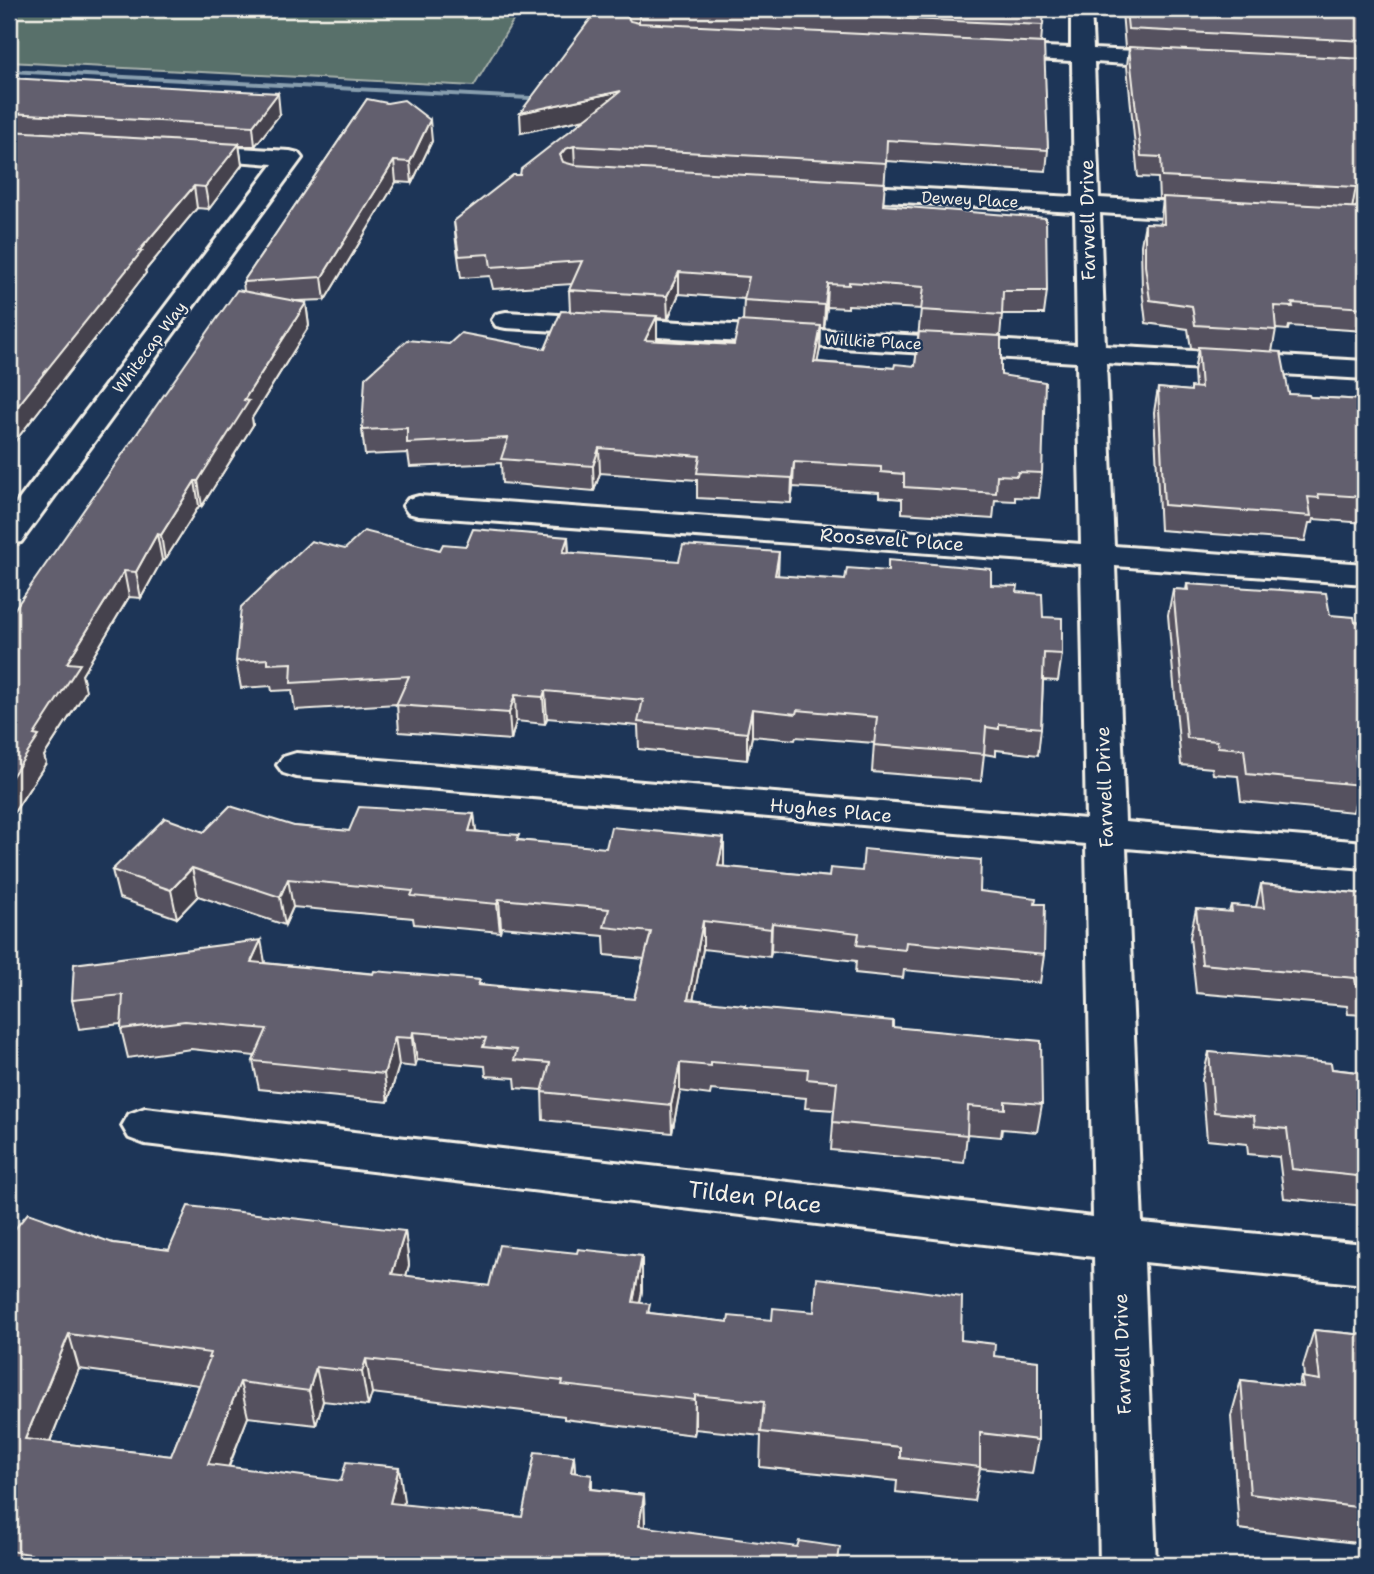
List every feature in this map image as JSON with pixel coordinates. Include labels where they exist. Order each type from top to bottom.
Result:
[{"type":"street","name":"Farwell Drive","points":[[1081,9],[1128,1565]]},
{"type":"street","points":[[971,50],[1203,61]]},
{"type":"street","name":"Whitecap Way","points":[[9,535],[290,158],[170,151]]},
{"type":"street","name":"Dewey Place","points":[[810,190],[1240,213]]},
{"type":"street","name":"Willkie Place","points":[[506,320],[1365,370]]},
{"type":"street","name":"Roosevelt Place","points":[[419,506],[1365,573]]},
{"type":"street","name":"Hughes Place","points":[[296,765],[1365,855]]},
{"type":"street","name":"Tilden Place","points":[[145,1126],[1119,1240],[1365,1264]]},
{"type":"green space","points":[[9,9],[520,9],[474,86],[9,62]]},
{"type":"building","points":[[598,9],[634,9],[626,13],[630,21],[639,23],[1044,43],[1048,150],[887,140],[886,163],[574,146],[565,149],[560,155],[563,162],[574,165],[885,183],[883,205],[1046,218],[1047,291],[1003,291],[1002,315],[921,310],[924,287],[849,282],[849,285],[828,284],[825,305],[744,300],[749,277],[679,272],[667,296],[569,290],[582,261],[491,267],[489,254],[459,256],[454,221],[513,175],[520,175],[521,169],[621,91],[520,113]]},
{"type":"building","points":[[689,9],[1044,9],[1043,25]]},
{"type":"building","points":[[1126,9],[1365,9],[1365,41],[1128,29]]},
{"type":"building","points":[[1129,47],[1365,59],[1365,182],[1356,187],[1162,177],[1161,157],[1141,156]]},
{"type":"building","points":[[9,78],[278,93],[253,126],[9,113]]},
{"type":"building","points":[[367,99],[387,103],[404,100],[430,120],[410,162],[394,161],[322,277],[243,282]]},
{"type":"building","points":[[9,131],[239,144],[205,187],[194,186],[139,251],[142,251],[9,417]]},
{"type":"building","points":[[1163,197],[1365,208],[1365,308],[1292,303],[1293,307],[1274,306],[1276,330],[1195,325],[1192,306],[1150,300],[1145,266],[1145,223],[1164,224]]},
{"type":"building","points":[[237,290],[306,303],[244,400],[249,401],[198,481],[195,481],[161,535],[157,534],[136,572],[124,571],[67,663],[80,664],[34,735],[39,736],[9,781],[9,617]]},
{"type":"building","points":[[561,311],[657,316],[645,340],[734,345],[739,321],[821,326],[814,362],[894,368],[895,364],[915,366],[919,332],[1001,336],[1001,375],[1045,382],[1042,473],[997,475],[996,493],[904,487],[904,474],[881,472],[881,467],[794,462],[792,478],[697,473],[700,456],[599,448],[593,466],[501,459],[508,438],[407,443],[407,428],[362,430],[365,378],[407,340],[449,344],[461,333],[545,349]]},
{"type":"building","points":[[1198,347],[1281,352],[1289,394],[1365,400],[1365,497],[1318,494],[1319,498],[1308,497],[1311,516],[1164,505],[1158,388],[1191,391],[1191,387],[1201,388]]},
{"type":"building","points":[[473,529],[568,537],[563,552],[679,561],[683,545],[779,552],[775,575],[845,580],[847,568],[888,571],[888,560],[991,569],[991,585],[1018,586],[1017,592],[1042,594],[1043,617],[1062,618],[1062,654],[1044,653],[1041,728],[999,724],[999,729],[986,727],[984,754],[874,745],[877,717],[797,710],[796,714],[752,709],[747,733],[638,722],[643,700],[545,691],[543,697],[515,695],[509,713],[396,705],[409,676],[291,683],[292,663],[268,664],[268,659],[236,661],[241,607],[311,541],[345,549],[364,531],[440,550],[443,544],[466,546]]},
{"type":"building","points":[[1187,584],[1326,593],[1330,615],[1354,617],[1355,622],[1365,623],[1365,755],[1355,755],[1360,785],[1247,774],[1244,749],[1218,747],[1217,741],[1187,738],[1173,589],[1188,590]]},
{"type":"building","points":[[230,806],[294,826],[349,831],[359,807],[474,814],[469,831],[519,835],[517,840],[606,848],[611,827],[724,838],[718,866],[829,877],[830,868],[862,871],[864,849],[981,860],[980,891],[1036,898],[1035,904],[1045,904],[1044,955],[906,942],[905,950],[857,945],[859,933],[772,923],[771,929],[703,921],[688,999],[893,1021],[893,1027],[1041,1041],[1042,1104],[1005,1101],[1005,1109],[968,1106],[967,1135],[833,1122],[837,1082],[807,1079],[808,1069],[711,1062],[711,1066],[680,1063],[671,1105],[542,1092],[550,1063],[514,1060],[517,1050],[483,1047],[486,1038],[413,1032],[412,1038],[395,1037],[384,1074],[253,1061],[267,1029],[185,1021],[121,1029],[123,995],[72,1000],[74,964],[261,940],[251,962],[373,974],[374,971],[480,980],[478,985],[634,999],[651,932],[604,927],[609,909],[499,899],[497,904],[411,896],[413,891],[288,879],[280,897],[192,868],[171,890],[112,870],[165,818],[204,832]]},
{"type":"building","points":[[1261,884],[1365,894],[1365,986],[1356,985],[1355,978],[1202,964],[1196,909],[1232,912],[1231,905],[1264,908]]},
{"type":"building","points":[[1209,1052],[1331,1063],[1332,1069],[1365,1073],[1365,1177],[1292,1169],[1287,1129],[1255,1126],[1254,1116],[1214,1112]]},
{"type":"building","points":[[188,1206],[405,1231],[392,1274],[489,1286],[499,1245],[642,1256],[633,1302],[650,1304],[648,1313],[728,1322],[729,1316],[772,1320],[773,1308],[814,1312],[817,1278],[962,1297],[961,1340],[995,1344],[994,1356],[1038,1361],[1038,1440],[980,1433],[980,1467],[900,1458],[900,1447],[761,1432],[764,1402],[695,1395],[695,1400],[562,1385],[563,1381],[366,1359],[362,1372],[316,1367],[309,1391],[240,1382],[208,1464],[341,1481],[346,1462],[399,1467],[390,1503],[522,1517],[535,1452],[574,1456],[571,1472],[592,1475],[590,1489],[644,1495],[639,1526],[797,1547],[799,1541],[840,1547],[838,1561],[869,1565],[27,1565],[31,1554],[9,1551],[9,1236],[28,1213],[113,1243],[169,1250]],"holes":[[[69,1334],[210,1353],[171,1456],[25,1439]]]},
{"type":"building","points":[[1314,1330],[1365,1335],[1365,1508],[1250,1494],[1241,1380],[1303,1387],[1301,1377],[1320,1380]]},
{"type":"waterway","points":[[9,71],[549,99]]}]
